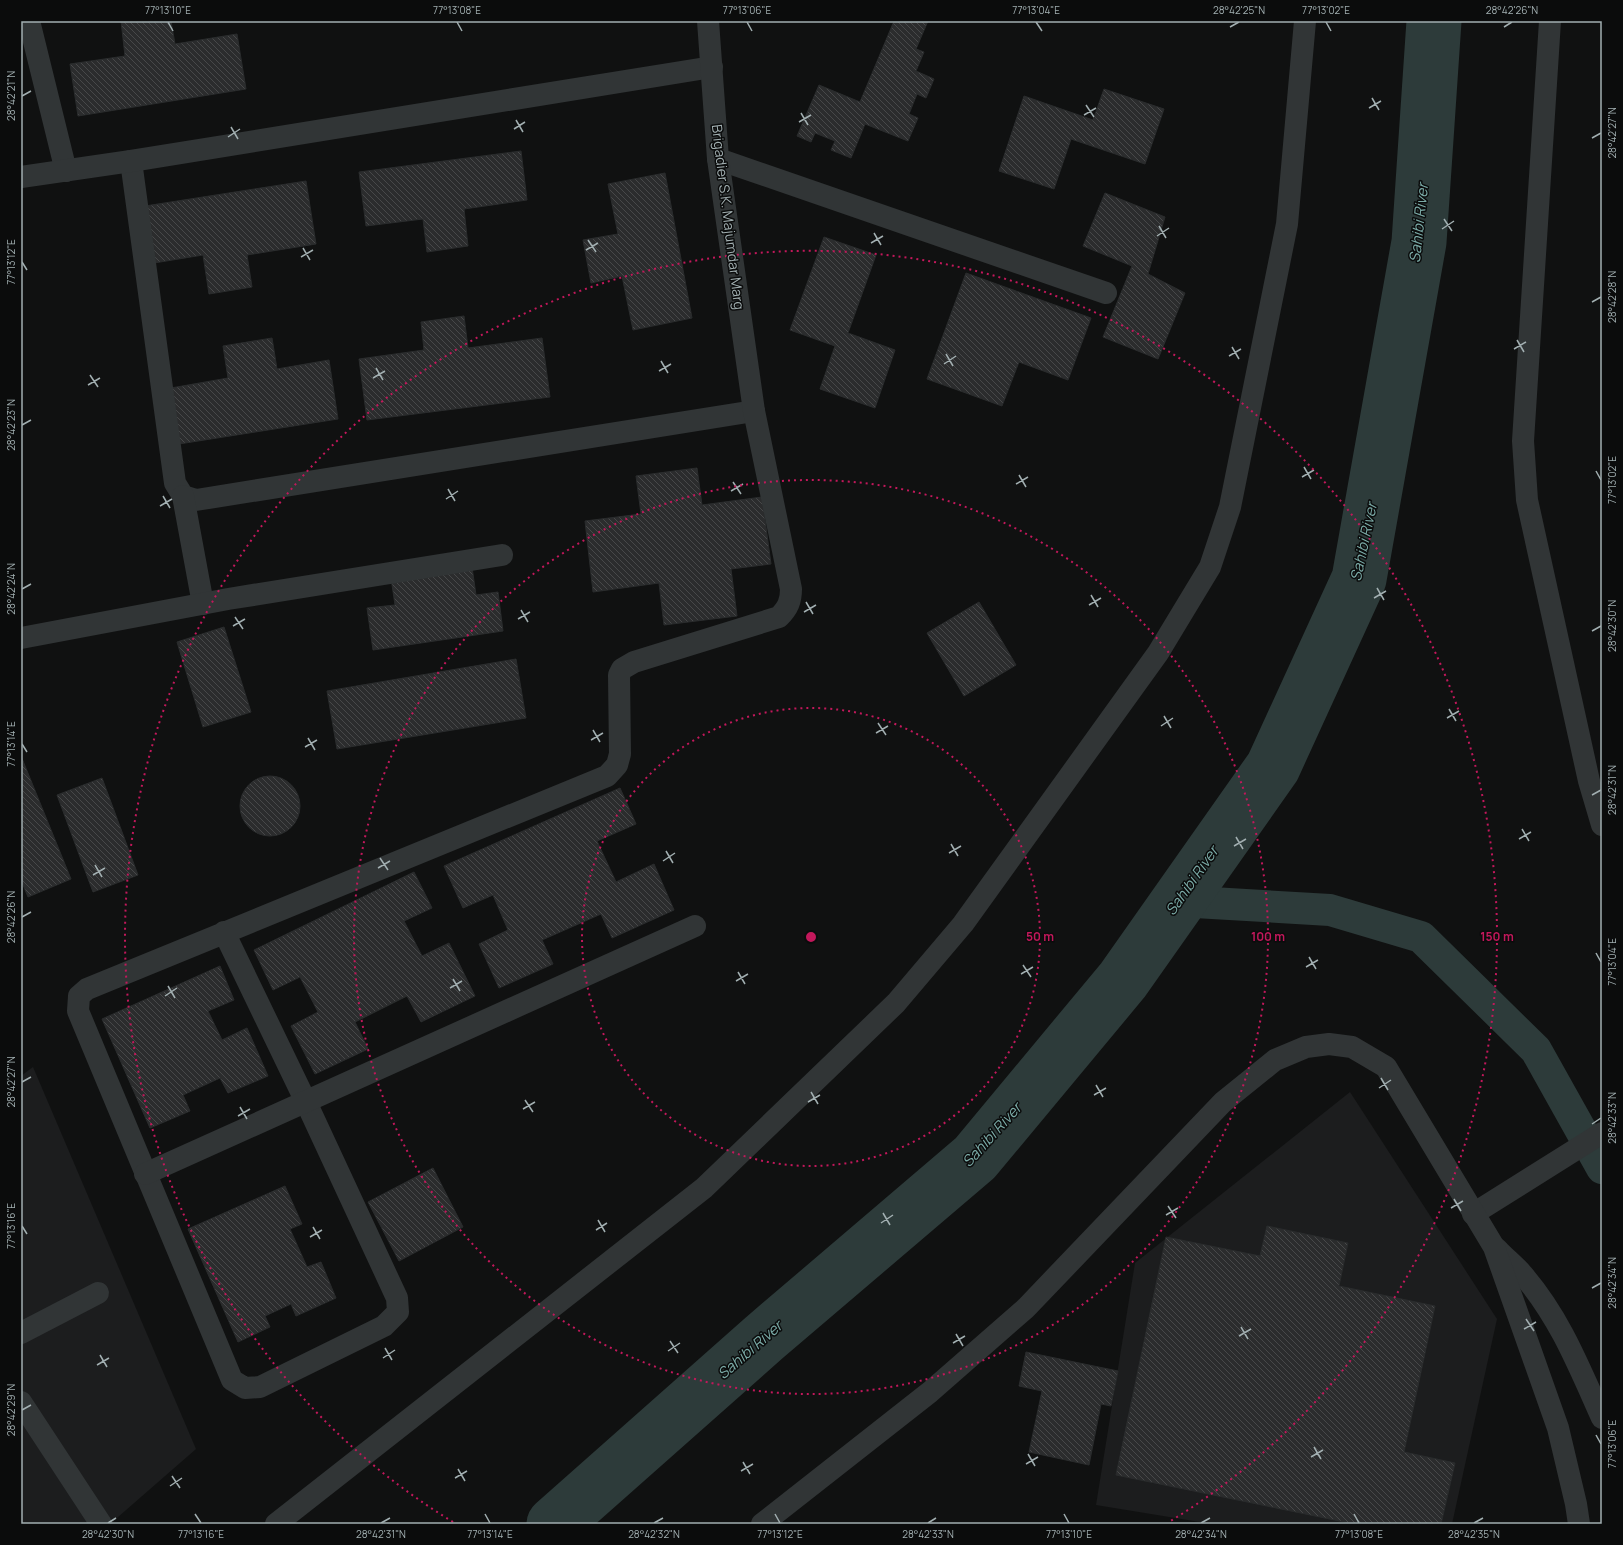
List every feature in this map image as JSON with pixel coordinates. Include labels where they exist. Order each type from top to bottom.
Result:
[{"type":"street","points":[[29,21],[66,171]]},
{"type":"street","name":"Brigadier S.K. Majumdar Marg","points":[[224,932],[607,776],[618,765],[620,754],[619,675],[622,669],[634,662],[779,617],[787,609],[791,598],[791,589],[754,412],[718,159],[708,21]]},
{"type":"street","points":[[276,1524],[704,1188],[896,1003],[963,924],[1158,653],[1210,567],[1230,507],[1287,224],[1305,21]]},
{"type":"street","points":[[1550,21],[1523,441],[1527,500],[1589,781],[1602,825]]},
{"type":"street","points":[[21,177],[131,161],[712,67]]},
{"type":"street","points":[[718,159],[1106,294]]},
{"type":"street","points":[[131,161],[175,483],[183,496],[203,604]]},
{"type":"street","points":[[183,496],[196,500],[754,412]]},
{"type":"street","points":[[21,638],[203,604],[502,555]]},
{"type":"street","points":[[145,1174],[695,926]]},
{"type":"street","points":[[224,932],[306,1102],[397,1298],[398,1312],[384,1326],[260,1387],[245,1388],[232,1380],[78,1011],[79,996],[87,989],[224,932]]},
{"type":"street","points":[[762,1524],[930,1392],[1026,1308],[1222,1102],[1275,1060],[1306,1046],[1329,1044],[1352,1047],[1386,1067],[1494,1247],[1558,1428],[1576,1504],[1578,1524]]},
{"type":"street","points":[[1473,1214],[1602,1133]]},
{"type":"street","points":[[1494,1247],[1523,1274],[1546,1304],[1566,1338],[1602,1418]]},
{"type":"street","points":[[21,1333],[98,1293]]},
{"type":"street","points":[[21,1402],[27,1424],[101,1524]]},
{"type":"shaded area","points":[[33,1067],[196,1449],[110,1524],[21,1524],[21,1076]]},
{"type":"shaded area","points":[[1350,1092],[1497,1319],[1452,1524],[1212,1524],[1096,1505],[1135,1263]]},
{"type":"building","points":[[121,21],[171,21],[175,44],[237,34],[246,89],[78,116],[70,64],[125,56]]},
{"type":"building","points":[[894,21],[928,21],[916,49],[924,52],[916,71],[934,79],[926,98],[917,94],[909,114],[918,118],[908,141],[865,124],[851,158],[831,150],[835,141],[815,133],[811,142],[797,136],[819,85],[860,102]]},
{"type":"building","points":[[1104,89],[1164,109],[1145,164],[1071,139],[1054,189],[999,171],[1024,96],[1093,120]]},
{"type":"building","points":[[521,151],[527,200],[464,209],[468,246],[427,252],[423,219],[366,226],[359,172]]},
{"type":"building","points":[[665,173],[692,318],[633,330],[622,276],[591,283],[583,240],[618,234],[608,184]]},
{"type":"building","points":[[306,181],[316,244],[247,255],[252,287],[209,294],[203,255],[154,263],[145,206]]},
{"type":"building","points":[[1105,193],[1165,217],[1148,274],[1185,293],[1158,359],[1103,337],[1132,266],[1083,246]]},
{"type":"building","points":[[824,237],[876,255],[848,333],[895,350],[875,408],[820,389],[835,346],[790,330]]},
{"type":"building","points":[[966,273],[1091,318],[1068,380],[1019,362],[1002,406],[927,379]]},
{"type":"building","points":[[464,316],[468,348],[542,338],[550,397],[367,420],[359,359],[424,350],[421,322]]},
{"type":"building","points":[[272,338],[277,369],[329,360],[338,419],[179,444],[171,388],[228,378],[223,346]]},
{"type":"building","points":[[697,468],[702,505],[762,497],[771,564],[731,569],[737,616],[664,625],[659,583],[593,592],[585,521],[641,514],[636,476]]},
{"type":"building","points":[[472,567],[476,595],[498,592],[503,631],[373,650],[367,608],[395,605],[391,578]]},
{"type":"building","points":[[979,602],[1016,665],[964,696],[927,633]]},
{"type":"building","points":[[224,627],[251,712],[203,727],[177,642]]},
{"type":"building","points":[[516,659],[526,718],[337,749],[327,691]]},
{"type":"building","points":[[21,756],[71,879],[28,897],[21,880]]},
{"type":"building","points":[[264,776],[276,776],[287,781],[295,789],[300,800],[298,818],[287,831],[276,836],[264,836],[253,831],[245,823],[240,812],[240,800],[245,789],[253,781]]},
{"type":"building","points":[[102,778],[138,875],[93,892],[57,795]]},
{"type":"building","points":[[620,788],[636,824],[597,841],[616,882],[654,864],[674,910],[612,938],[601,914],[542,940],[553,964],[499,988],[479,944],[508,930],[493,895],[463,908],[444,866]]},
{"type":"building","points":[[414,872],[432,908],[404,921],[422,956],[449,943],[475,996],[421,1022],[407,996],[355,1022],[368,1049],[315,1074],[291,1026],[318,1012],[300,977],[273,990],[254,950]]},
{"type":"building","points":[[220,966],[234,1000],[208,1011],[222,1040],[247,1028],[268,1076],[228,1093],[220,1078],[183,1095],[190,1111],[150,1128],[102,1019]]},
{"type":"building","points":[[433,1168],[463,1227],[399,1261],[368,1202]]},
{"type":"building","points":[[285,1186],[302,1224],[290,1229],[307,1267],[321,1262],[336,1298],[296,1316],[291,1304],[265,1316],[270,1327],[238,1342],[188,1229]]},
{"type":"building","points":[[1267,1226],[1348,1243],[1339,1286],[1435,1306],[1404,1452],[1455,1463],[1441,1524],[1354,1524],[1116,1475],[1166,1237],[1260,1256]]},
{"type":"building","points":[[1026,1352],[1118,1371],[1111,1406],[1101,1404],[1089,1465],[1029,1452],[1042,1391],[1019,1386]]},
{"type":"waterway","name":"Sahibi River","points":[[554,1524],[764,1338],[975,1158],[1123,980],[1273,767],[1359,579],[1419,242],[1434,21]]},
{"type":"waterway","points":[[1178,901],[1330,910],[1421,937],[1536,1050],[1602,1168]]}]
